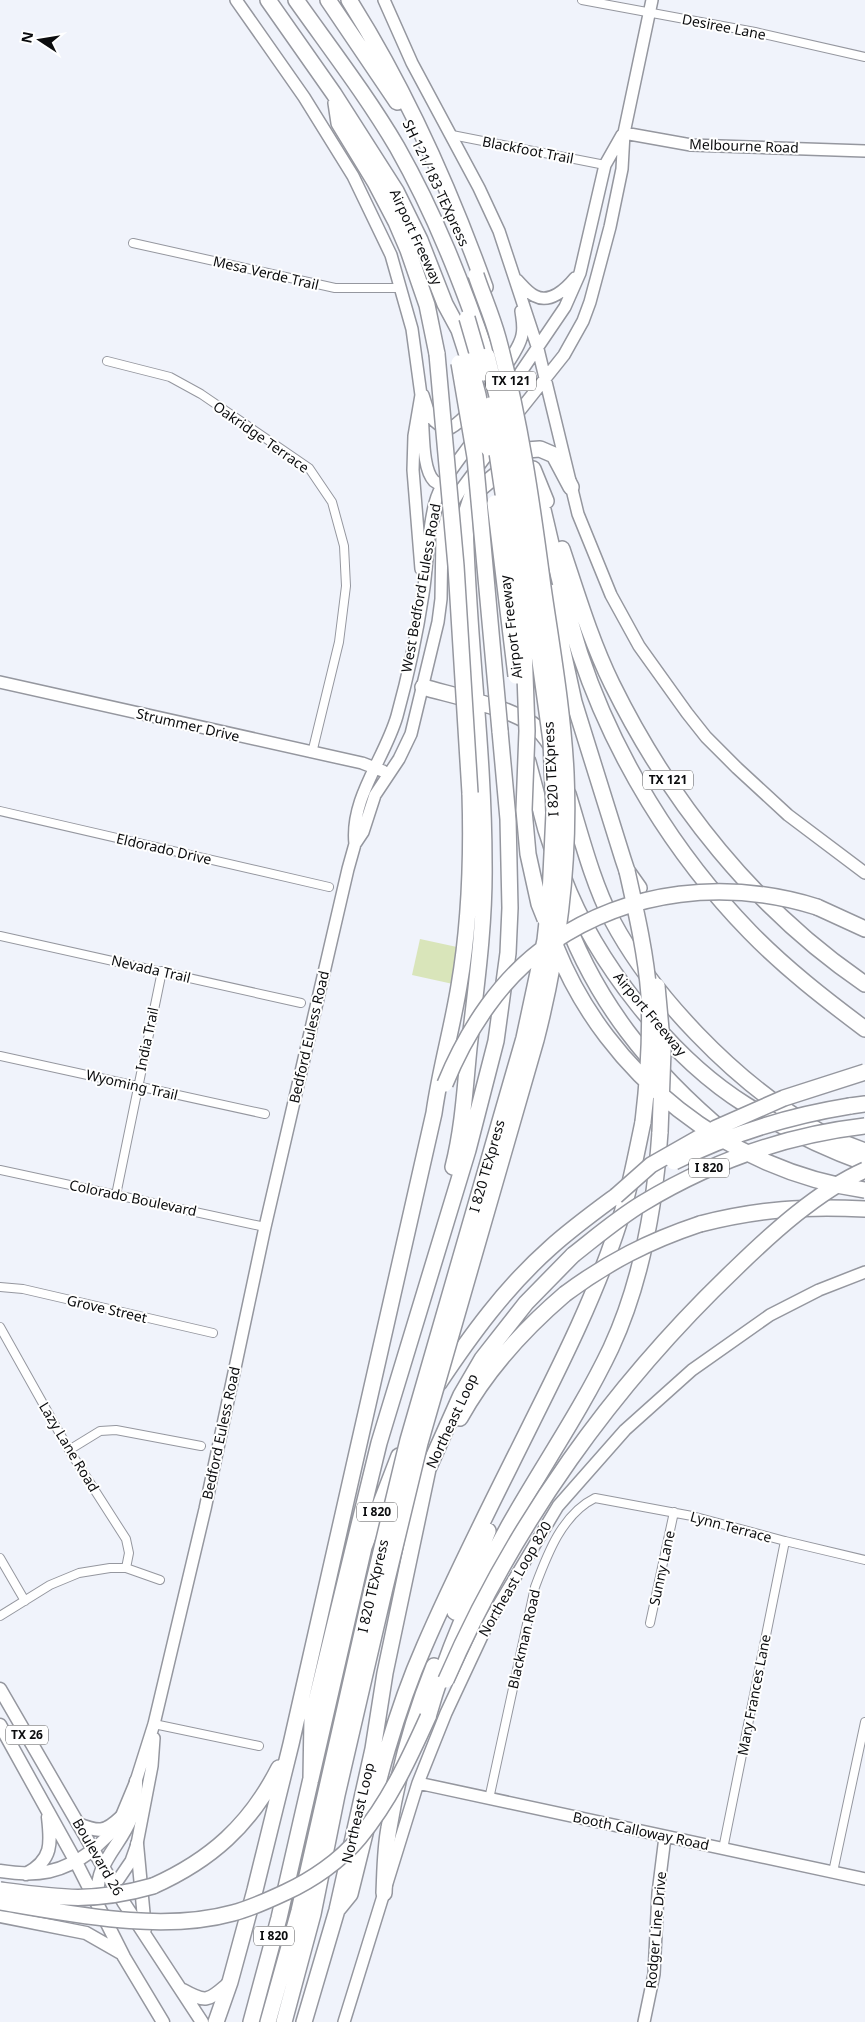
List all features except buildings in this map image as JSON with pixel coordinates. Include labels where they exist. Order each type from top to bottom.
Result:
[{"type":"highway","name":"Airport Freeway","points":[[268,0],[334,94],[396,192],[420,240],[445,304],[449,328],[478,395],[488,450],[509,609],[522,736],[546,830],[570,896],[607,961],[639,1006],[673,1045],[708,1077],[745,1105],[815,1144],[865,1163]]},
{"type":"highway","name":"SH 121/183 TEXpress","points":[[296,0],[396,146],[438,227],[468,300]]},
{"type":"highway","name":"TX 121","points":[[349,0],[374,39],[429,145],[468,241],[498,326],[533,469],[553,520],[579,601],[612,683],[660,769],[703,830],[732,866],[801,936],[838,966],[865,984]]},
{"type":"highway","name":"SH 121/183 TEXpress","points":[[329,2],[388,87],[425,153],[456,220],[497,336],[522,441]]},
{"type":"highway","points":[[216,2022],[230,1982],[255,1890],[291,1744],[434,1113],[438,1081],[459,987],[471,871],[470,793],[456,566],[437,354],[427,305],[408,250],[379,190],[340,123],[334,94]]},
{"type":"highway","points":[[468,300],[467,318],[487,387],[494,424],[523,636],[527,704],[524,810],[528,854],[539,904],[564,968],[610,1042],[650,1086],[680,1111],[728,1143],[791,1172],[844,1187],[865,1190]]},
{"type":"highway","name":"I 820 TEXpress","points":[[284,2022],[313,1914],[408,1440],[524,1038],[545,940],[550,895],[553,852],[553,774],[537,630],[511,452],[487,356],[468,300]]},
{"type":"highway","points":[[311,1779],[312,1718],[379,1444],[481,1103],[496,1041],[508,953],[511,863],[475,457],[464,362]]},
{"type":"highway","points":[[522,441],[539,493],[580,653],[608,725],[647,797],[679,846],[749,932],[820,995],[865,1029]]},
{"type":"highway","name":"I 820 TEXpress","points":[[268,2022],[299,1911],[378,1590],[541,1022],[558,942],[564,893],[567,813],[564,738],[522,441]]},
{"type":"highway","points":[[443,1234],[440,1218],[459,1143],[463,1115],[482,922],[484,866],[483,799],[475,703],[464,517],[472,495],[526,450],[540,449],[554,454],[571,487]]},
{"type":"highway","points":[[337,1910],[350,1894],[386,1753],[423,1649],[594,1292],[627,1197],[643,1122],[649,1067],[649,994],[638,918],[627,871],[574,702],[549,586],[533,469]]},
{"type":"highway","points":[[423,687],[511,713],[538,729],[549,742],[558,759],[588,861],[611,918],[627,946],[670,1002],[712,1048],[750,1083],[776,1103],[828,1136],[865,1151]]},
{"type":"highway","points":[[546,830],[550,877],[572,938],[584,964],[616,1017],[670,1084],[729,1136],[749,1148],[807,1178],[865,1197]]},
{"type":"highway","points":[[428,1717],[439,1678],[472,1599],[511,1522],[579,1410],[611,1347],[628,1302],[642,1256],[656,1179],[663,1051],[660,1006],[651,947],[639,888],[627,871]]},
{"type":"highway","points":[[434,1113],[455,1059],[476,1022],[514,975],[550,943],[578,927],[624,907],[671,895],[699,892],[746,892],[775,896],[817,908],[865,929]]},
{"type":"highway","points":[[616,1196],[651,1165],[716,1128],[784,1098],[865,1072]]},
{"type":"highway","name":"I 820","points":[[616,1196],[649,1175],[728,1137],[789,1118],[858,1105]]},
{"type":"highway","name":"Northeast Loop","points":[[304,2022],[337,1910],[373,1749],[385,1673],[428,1469],[461,1395],[482,1359],[526,1303],[573,1255],[642,1203],[706,1170],[740,1156],[787,1140],[865,1126]]},
{"type":"highway","points":[[0,1902],[129,1920],[170,1921],[202,1919],[233,1914],[266,1902],[314,1877],[358,1840],[392,1791],[480,1604],[502,1565],[549,1489],[598,1421],[670,1335],[708,1294],[758,1246],[791,1218],[865,1170]]},
{"type":"highway","name":"Northeast Loop","points":[[251,2022],[279,1918],[364,1547],[400,1454],[424,1407],[490,1312],[549,1249],[616,1196]]},
{"type":"highway","points":[[428,1469],[448,1440],[471,1399],[512,1343],[565,1294],[592,1274],[629,1252],[663,1236],[739,1214],[821,1206],[865,1209]]},
{"type":"highway","points":[[384,1893],[388,1830],[417,1710],[484,1542],[510,1466]]},
{"type":"highway","points":[[0,1890],[57,1898],[82,1899],[128,1893],[153,1886],[192,1866],[218,1847],[242,1824],[271,1783],[291,1744]]},
{"type":"main road","points":[[236,0],[304,98],[353,176],[391,255],[412,329],[420,383],[427,466],[430,476],[436,482],[460,491]]},
{"type":"main road","points":[[384,0],[412,63],[452,135],[499,231],[538,349],[542,382],[578,514],[611,595],[640,646],[706,737],[788,814],[865,873]]},
{"type":"main road","name":"West Bedford Euless Road","points":[[542,382],[574,338],[590,302],[606,244],[620,178],[624,133],[652,0]]},
{"type":"main road","name":"West Bedford Euless Road","points":[[355,844],[354,830],[360,805],[368,781],[376,768],[396,717],[406,678],[423,594],[435,503],[442,485],[538,349],[565,307],[580,273],[605,165],[624,133]]},
{"type":"main road","name":"Melbourne Road","points":[[624,133],[691,144],[865,151]]},
{"type":"main road","points":[[514,278],[534,296],[551,297],[569,286],[580,273]]},
{"type":"main road","points":[[420,383],[431,420],[439,426],[448,429],[455,426],[478,404],[514,354],[522,336],[523,320],[514,278]]},
{"type":"main road","name":"Bedford Euless Road","points":[[93,1850],[111,1833],[121,1817],[136,1781],[154,1724],[205,1509],[315,1009],[355,844],[363,832],[375,795],[399,759],[411,734],[423,687],[438,622],[441,599],[442,536],[449,509],[460,491],[542,382]]},
{"type":"main road","points":[[421,398],[414,436],[413,470],[423,594]]},
{"type":"main road","points":[[406,678],[423,687]]},
{"type":"main road","name":"Strummer Drive","points":[[0,682],[376,768],[388,773]]},
{"type":"main road","name":"Northeast Loop 820","points":[[344,2022],[418,1783],[446,1713],[489,1621],[558,1506],[625,1430],[692,1370],[770,1315],[819,1290],[865,1272]]},
{"type":"main road","name":"Boulevard 26","points":[[0,1689],[114,1886],[202,2022]]},
{"type":"main road","name":"Bedford Euless Road","points":[[114,1886],[131,1861],[137,1844],[152,1766],[154,1724]]},
{"type":"main road","name":"Boulevard 26","points":[[0,1725],[76,1862],[124,1957],[163,2022]]},
{"type":"main road","points":[[98,1905],[97,1890],[102,1865],[131,1819],[136,1802],[136,1781]]},
{"type":"main road","name":"Booth Calloway Road","points":[[418,1783],[865,1879]]},
{"type":"main road","points":[[25,1874],[41,1864],[50,1848],[47,1809]]},
{"type":"main road","points":[[78,1824],[91,1829],[102,1830],[110,1827],[121,1817]]},
{"type":"main road","name":"Rodger Line Drive","points":[[644,2022],[654,1974],[658,1893],[666,1837]]},
{"type":"main road","points":[[137,1844],[145,1934]]},
{"type":"main road","points":[[0,1871],[25,1874],[52,1872],[76,1862],[93,1850]]},
{"type":"main road","points":[[54,1926],[72,1921],[98,1905],[114,1886]]},
{"type":"main road","points":[[0,1916],[86,1933],[117,1950],[124,1957]]},
{"type":"main road","points":[[182,1989],[205,2000],[212,1997],[230,1982]]},
{"type":"main road","points":[[153,2005],[156,2022]]},
{"type":"main road","points":[[222,2006],[224,2022]]},
{"type":"street","name":"Desiree Lane","points":[[582,0],[755,32],[865,57]]},
{"type":"street","name":"Blackfoot Trail","points":[[452,135],[605,165]]},
{"type":"street","name":"Mesa Verde Trail","points":[[132,243],[335,288],[401,288]]},
{"type":"street","name":"Oakridge Terrace","points":[[107,361],[170,377],[201,394],[309,468],[332,502],[344,546],[346,586],[339,642],[312,753]]},
{"type":"street","name":"Eldorado Drive","points":[[0,811],[329,887]]},
{"type":"street","name":"Nevada Trail","points":[[0,936],[301,1003]]},
{"type":"street","name":"India Trail","points":[[116,1195],[162,971]]},
{"type":"street","name":"Wyoming Trail","points":[[0,1056],[265,1114]]},
{"type":"street","name":"Colorado Boulevard","points":[[0,1170],[266,1227]]},
{"type":"street","name":"Grove Street","points":[[0,1287],[23,1289],[213,1333]]},
{"type":"street","name":"Lazy Lane Road","points":[[0,1327],[69,1450],[126,1539],[129,1553],[126,1568]]},
{"type":"street","points":[[69,1450],[100,1431],[116,1430],[201,1446]]},
{"type":"street","name":"Lynn Terrace","points":[[596,1498],[674,1512],[865,1560]]},
{"type":"street","name":"Blackman Road","points":[[489,1799],[535,1587],[547,1556],[558,1536],[577,1510],[596,1498]]},
{"type":"street","name":"Sunny Lane","points":[[650,1623],[674,1512]]},
{"type":"street","name":"Mary Frances Lane","points":[[723,1849],[785,1541]]},
{"type":"street","points":[[0,1558],[25,1601]]},
{"type":"street","points":[[0,1616],[50,1585],[79,1573],[110,1568],[126,1568],[160,1580]]},
{"type":"street","points":[[833,1872],[865,1722]]},
{"type":"street","points":[[154,1724],[259,1746]]},
{"type":"green space","points":[[420,939],[457,947],[453,984],[412,975]]}]
